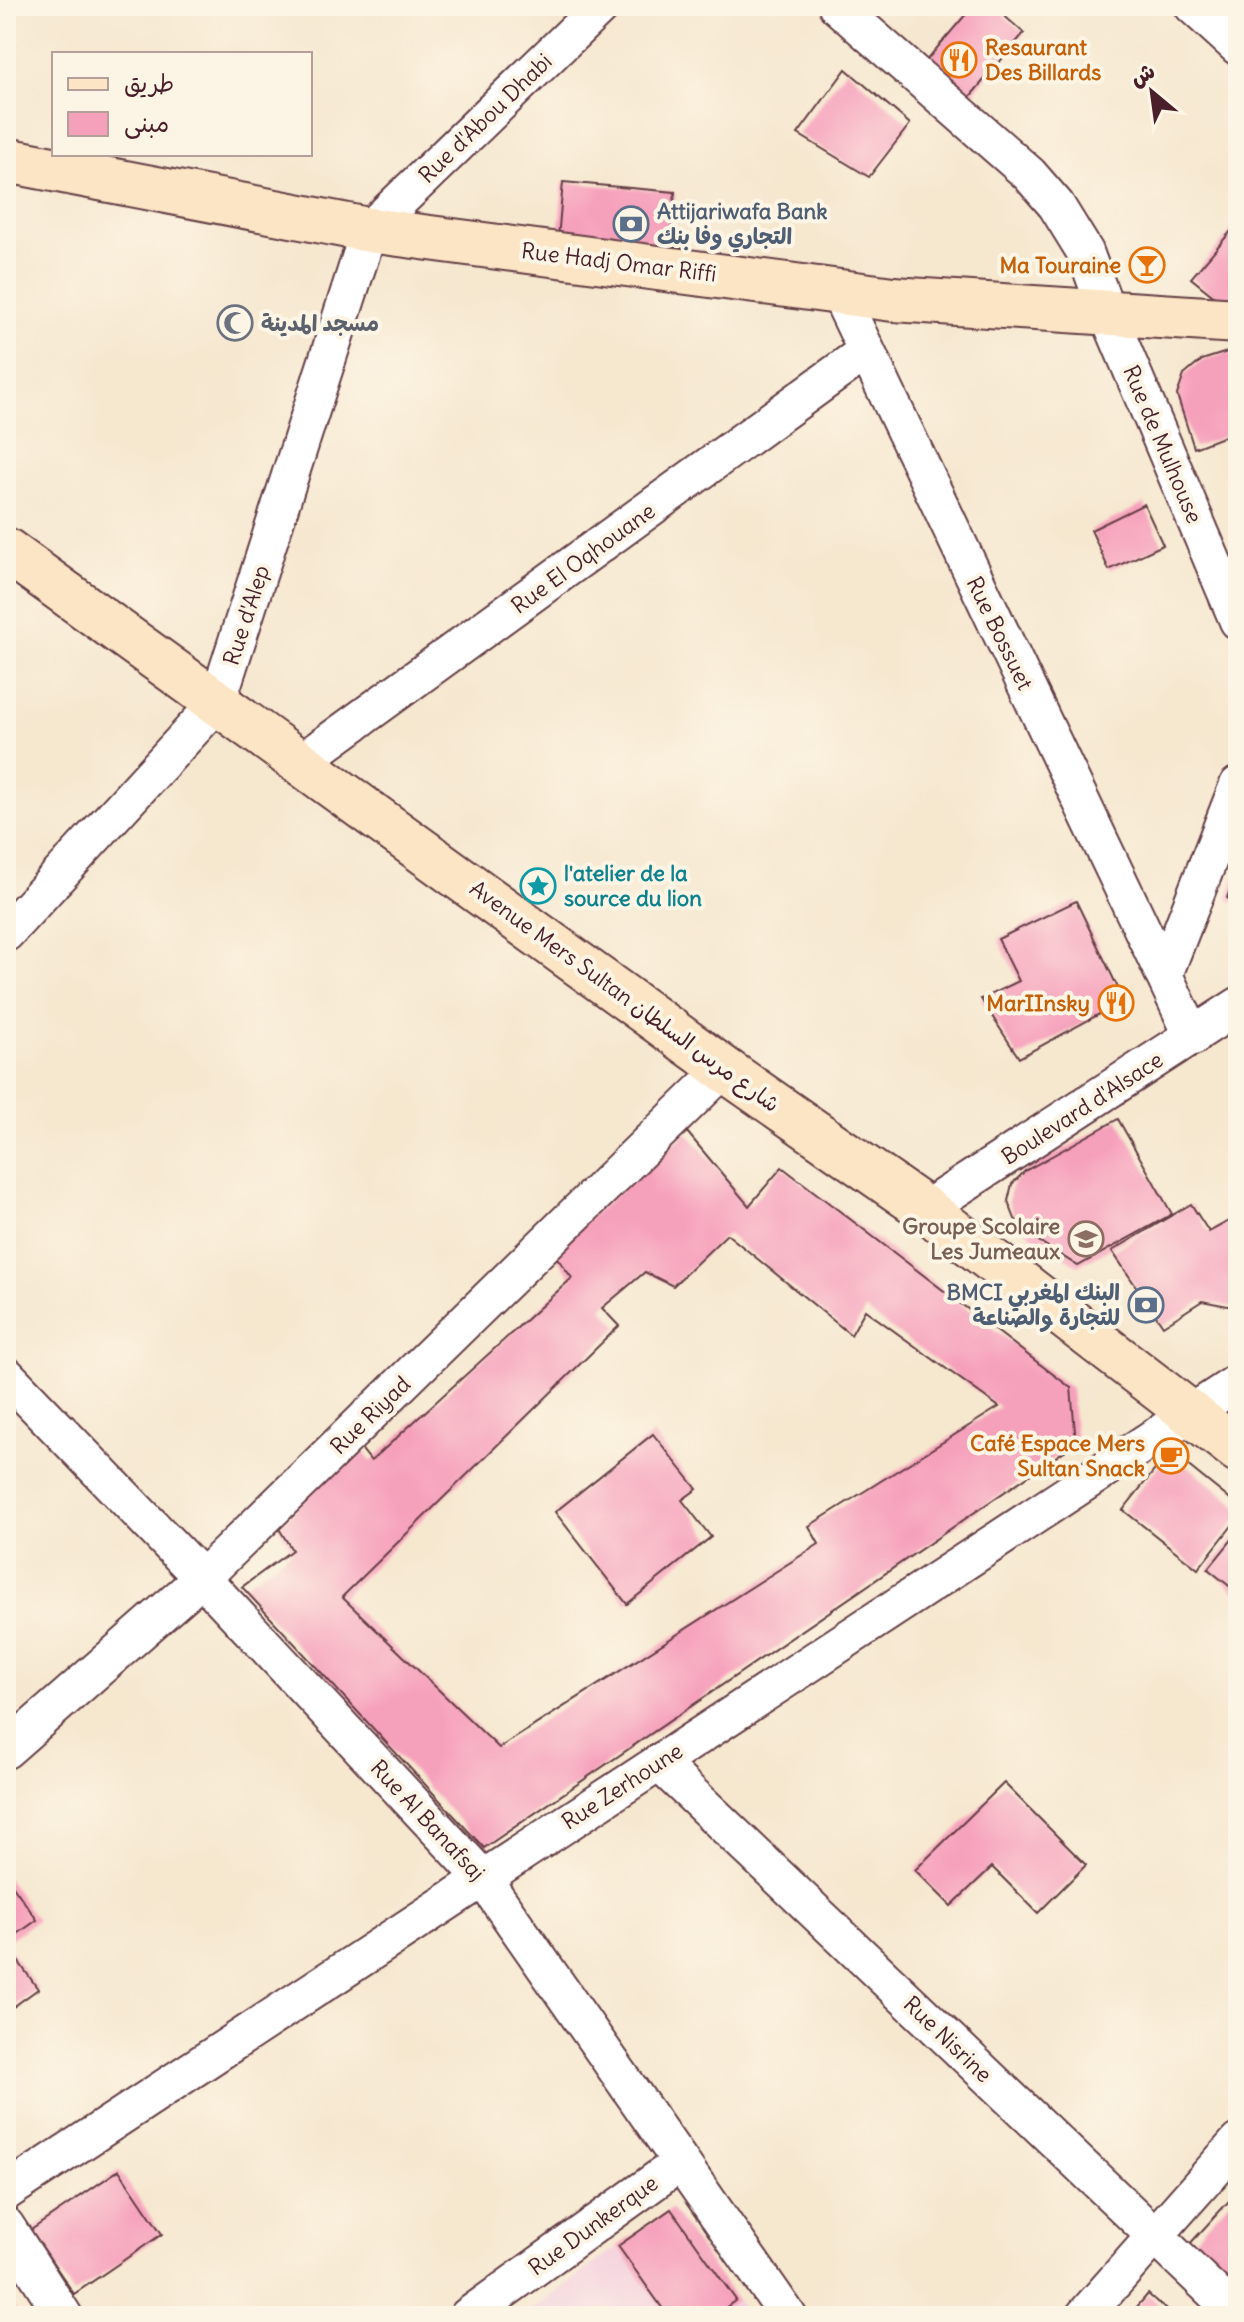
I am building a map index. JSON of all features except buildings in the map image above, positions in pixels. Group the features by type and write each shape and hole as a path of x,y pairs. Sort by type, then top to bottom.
{"street":[{"name":"Rue d'Abou Dhabi","path":"369,230 601,6"},
{"name":"Rue de Mulhouse","path":"837,6 1029,174 1056,205 1085,252 1107,312 1238,621"},
{"path":"1193,6 1238,47"},
{"name":"Rue Hadj Omar Riffi","path":"6,160 369,230 893,299 1238,321"},
{"name":"Rue d'Alep","path":"6,933 217,703 369,230"},
{"name":"Rue Bossuet","path":"838,291 1193,1037"},
{"name":"Rue El Oqhouane","path":"301,762 865,352"},
{"name":"Avenue Mers Sultan شارع مرس السلطان","path":"6,550 724,1069 925,1209 1238,1450"},
{"path":"1164,975 1238,785"},
{"name":"Boulevard d'Alsace","path":"925,1209 1238,1006"},
{"name":"Rue Riyad","path":"6,1750 202,1578 724,1069"},
{"name":"Rue Al Banafsaj","path":"6,1375 202,1578 482,1877 788,2316"},
{"name":"Rue Zerhoune","path":"6,2192 1238,1382"},
{"name":"Rue Nisrine","path":"659,1763 1238,2315"},
{"path":"1084,2316 1238,2142"},
{"name":"Rue Dunkerque","path":"468,2316 680,2163"},
{"path":"6,2226 64,2316"}],"shaded area":[{"path":"671,2209 748,2316 524,2316 618,2246"}],"place":[{"name":"Resaurant Des Billards","path":"959,60"},
{"name":"Attijariwafa Bank التجاري وفا بنك","path":"631,224"},
{"name":"Ma Touraine","path":"1147,265"},
{"name":"مسجد المدينة","path":"235,323"},
{"name":"l'atelier de la source du lion","path":"538,886"},
{"name":"MarIInsky","path":"1116,1003"},
{"name":"Groupe Scolaire Les Jumeaux","path":"1086,1239"},
{"name":"BMCI البنك المغربي للتجارة والصناعة","path":"1146,1305"},
{"name":"Café Espace Mers Sultan Snack","path":"1171,1456"}]}
